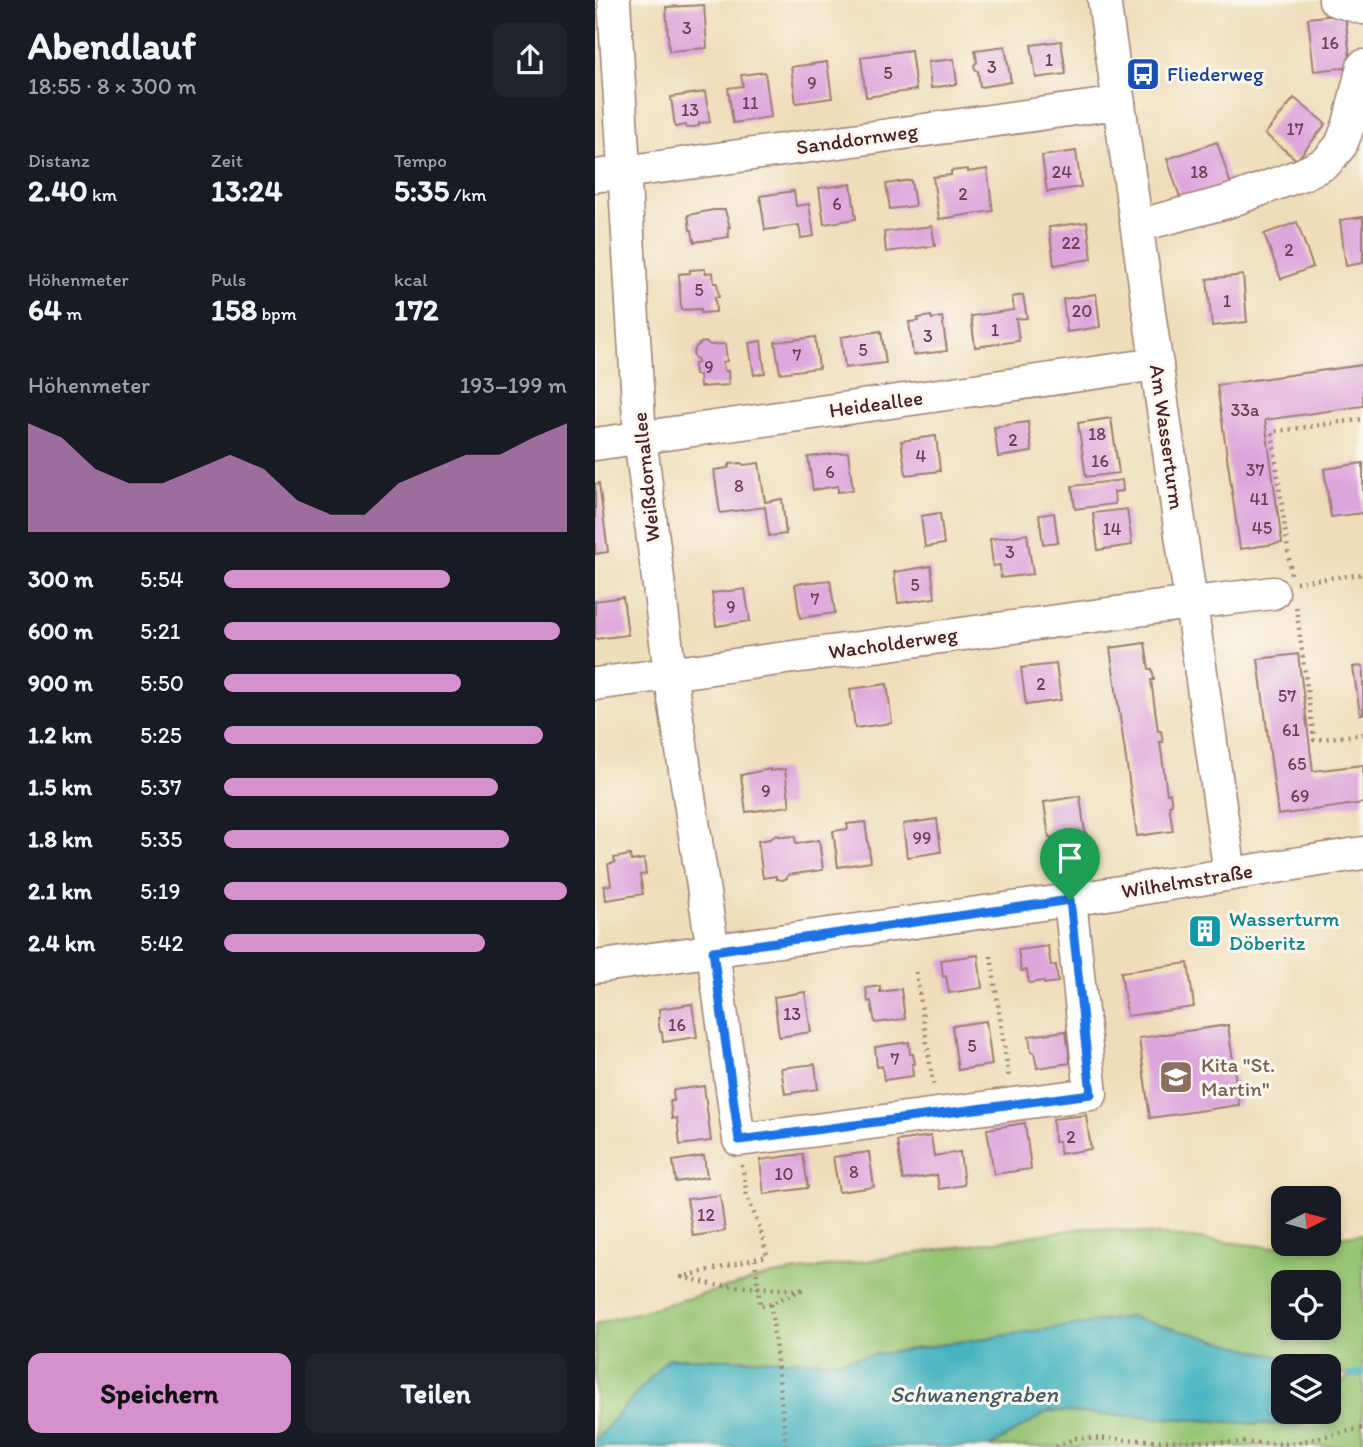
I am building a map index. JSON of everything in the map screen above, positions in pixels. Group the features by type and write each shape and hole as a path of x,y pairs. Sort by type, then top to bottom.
{"street":[{"name":"Weißdornallee","path":"614,0 610,173 670,673 739,1140"},
{"name":"Am Wasserturm","path":"1104,0 1230,874"},
{"path":"1335,0 1363,8"},
{"path":"1137,226 1227,202 1326,163 1341,145 1363,66"},
{"name":"Sanddornweg","path":"610,173 1119,103"},
{"name":"Heideallee","path":"595,444 1157,364"},
{"name":"Wacholderweg","path":"595,684 1192,603 1283,594"},
{"name":"Wilhelmstraße","path":"595,967 1070,900 1363,853"},
{"path":"739,1140 1091,1094 1070,900"}],"path":[{"path":"1363,419 1272,432 1292,582 1363,574"},
{"path":"1283,594 1314,740 1360,734 1363,741"},
{"path":"991,956 1013,1104"},
{"path":"916,972 937,1114"},
{"path":"739,1140 747,1196 760,1228 767,1256 682,1277 716,1285 758,1288 801,1290 772,1304 760,1306 758,1288 754,1260"},
{"path":"772,1304 786,1447"},
{"path":"1056,1447 1075,1438 1291,1444 1363,1428"}],"green space":[{"path":"1090,1227 1271,1247 1271,1256 1341,1256 1341,1237 1363,1234 1363,1446 990,1447 1049,1411 1296,1426 1341,1424 1341,1384 1350,1376 1341,1373 1341,1354 1271,1355 1129,1317 832,1361 668,1358 595,1441 595,1324 773,1275"}],"water":[{"name":"Schwanengraben","path":"1129,1317 1271,1355 1271,1424 1298,1424 1296,1426 1049,1411 990,1447 595,1447 595,1441 668,1358 832,1361"}],"building":[{"path":"704,5 707,48 669,51 666,7"},
{"path":"1345,14 1351,67 1314,71 1308,18"},
{"path":"1061,41 1066,74 1036,78 1031,45"},
{"path":"1005,46 1011,82 980,87 978,71 974,65 977,62 975,50"},
{"path":"911,50 916,90 866,97 861,57"},
{"path":"954,59 957,84 931,88 928,62"},
{"path":"827,62 832,98 796,103 791,67"},
{"path":"765,72 771,117 733,123 728,88 743,86 741,75"},
{"path":"705,92 710,122 686,128 686,125 675,127 671,97"},
{"path":"1294,98 1326,124 1297,160 1265,134"},
{"path":"1217,142 1231,185 1182,203 1167,159"},
{"path":"1076,151 1081,187 1047,192 1042,156"},
{"path":"968,169 968,172 987,169 993,211 939,219 933,177"},
{"path":"911,180 915,206 890,209 886,184"},
{"path":"851,184 856,219 824,224 819,188"},
{"path":"794,191 796,206 809,204 814,236 801,238 799,225 765,230 760,196"},
{"path":"725,210 730,227 729,237 694,242 688,215"},
{"path":"1363,217 1363,263 1346,266 1340,220"},
{"path":"1087,222 1092,259 1054,265 1049,227"},
{"path":"1297,222 1313,267 1281,279 1264,234"},
{"path":"932,226 935,246 886,252 884,232"},
{"path":"705,269 705,273 713,272 714,283 717,283 719,297 715,297 716,312 701,313 701,309 681,310 679,274"},
{"path":"1243,275 1247,322 1212,326 1207,279"},
{"path":"1096,294 1100,327 1067,332 1063,299"},
{"path":"1023,295 1027,318 1016,319 1019,341 975,347 971,316 1014,310 1012,297"},
{"path":"931,316 932,319 942,317 947,351 913,355 909,322"},
{"path":"881,331 886,363 845,368 841,337"},
{"path":"815,337 819,368 780,373 775,342"},
{"path":"761,341 765,373 754,375 749,343"},
{"path":"706,342 710,345 725,344 727,361 723,362 724,371 728,371 729,385 700,387 694,364 698,363 698,360 693,353 696,347"},
{"path":"1363,365 1363,406 1265,420 1282,543 1240,549 1217,385"},
{"path":"1111,418 1119,473 1086,477 1078,423"},
{"path":"1028,422 1032,452 998,457 994,427"},
{"path":"936,436 940,471 906,475 901,441"},
{"path":"848,452 853,490 838,492 838,486 813,490 808,457"},
{"path":"741,463 759,463 765,502 782,499 786,534 769,536 765,507 720,513 714,470"},
{"path":"1363,463 1363,513 1331,517 1324,469"},
{"path":"1122,480 1123,491 1114,492 1115,504 1075,509 1072,486"},
{"path":"599,483 608,552 595,554 595,484"},
{"path":"1127,509 1132,545 1098,550 1093,513"},
{"path":"940,513 944,544 925,547 921,516"},
{"path":"1054,513 1058,542 1043,544 1039,515"},
{"path":"1027,534 1033,574 1001,578 1000,565 993,566 990,539"},
{"path":"931,566 935,598 898,603 894,572"},
{"path":"830,580 835,613 800,618 795,584"},
{"path":"745,589 750,621 716,626 712,593"},
{"path":"623,597 628,635 595,639 595,601"},
{"path":"1145,643 1149,669 1152,669 1154,680 1151,680 1158,731 1161,731 1163,742 1160,742 1167,794 1170,793 1172,804 1169,805 1173,831 1137,836 1110,648"},
{"path":"1298,654 1313,771 1363,765 1363,803 1278,815 1258,659"},
{"path":"1056,664 1061,700 1026,705 1021,668"},
{"path":"1363,666 1363,714 1360,714 1353,667"},
{"path":"887,684 892,723 855,728 850,689"},
{"path":"785,769 790,806 746,812 741,775"},
{"path":"1080,796 1085,833 1049,838 1044,802"},
{"path":"937,819 941,852 907,857 903,824"},
{"path":"865,822 871,862 838,867 833,831 848,829 847,824"},
{"path":"776,835 795,836 796,844 819,840 823,870 788,875 783,880 776,879 776,876 763,878 758,841"},
{"path":"630,855 631,861 644,859 646,874 640,875 643,894 606,900 604,886 611,885 608,864 615,863 614,858"},
{"name":"Wasserturm Döberitz","path":"1205,919 1213,922 1216,930 1213,938 1205,941 1197,938 1194,930 1197,922"},
{"path":"1048,946 1051,966 1056,965 1058,982 1029,983 1027,970 1021,971 1018,950"},
{"path":"978,955 982,988 949,993 941,960"},
{"path":"1188,963 1194,1007 1127,1016 1121,972"},
{"path":"880,986 880,992 901,989 905,1019 875,1023 866,988"},
{"path":"805,992 811,1032 779,1037 774,997"},
{"path":"692,1004 697,1037 663,1042 659,1009"},
{"path":"986,1021 992,1065 958,1070 952,1026"},
{"path":"1228,1025 1239,1105 1150,1118 1139,1038"},
{"path":"1066,1031 1070,1063 1037,1068 1029,1036"},
{"path":"909,1042 910,1054 913,1054 915,1064 912,1064 913,1076 884,1080 882,1066 877,1067 875,1047"},
{"path":"815,1064 818,1089 785,1094 781,1068"},
{"path":"704,1086 711,1141 680,1145 677,1118 672,1119 670,1101 674,1101 673,1090"},
{"path":"1086,1115 1091,1149 1060,1154 1059,1142 1054,1142 1053,1119"},
{"path":"1025,1123 1031,1169 994,1174 987,1129"},
{"path":"931,1136 934,1156 960,1152 964,1185 939,1189 937,1175 903,1180 897,1141"},
{"path":"869,1152 874,1187 839,1192 833,1157"},
{"path":"803,1154 808,1188 764,1194 760,1160"},
{"path":"704,1156 707,1177 676,1182 673,1161"},
{"path":"720,1195 725,1231 693,1236 687,1199"}],"waterway":[{"name":"Schwanengraben","path":"1351,1375 1363,1373"}],"place":[{"name":"Fliederweg","path":"1143,74"},
{"name":"Wasserturm Döberitz","path":"1205,931"},
{"name":"Kita \"St. Martin\"","path":"1176,1077"}],"route":[{"path":"1070,900 1091,1094 739,1140 713,951 1070,900"}]}
